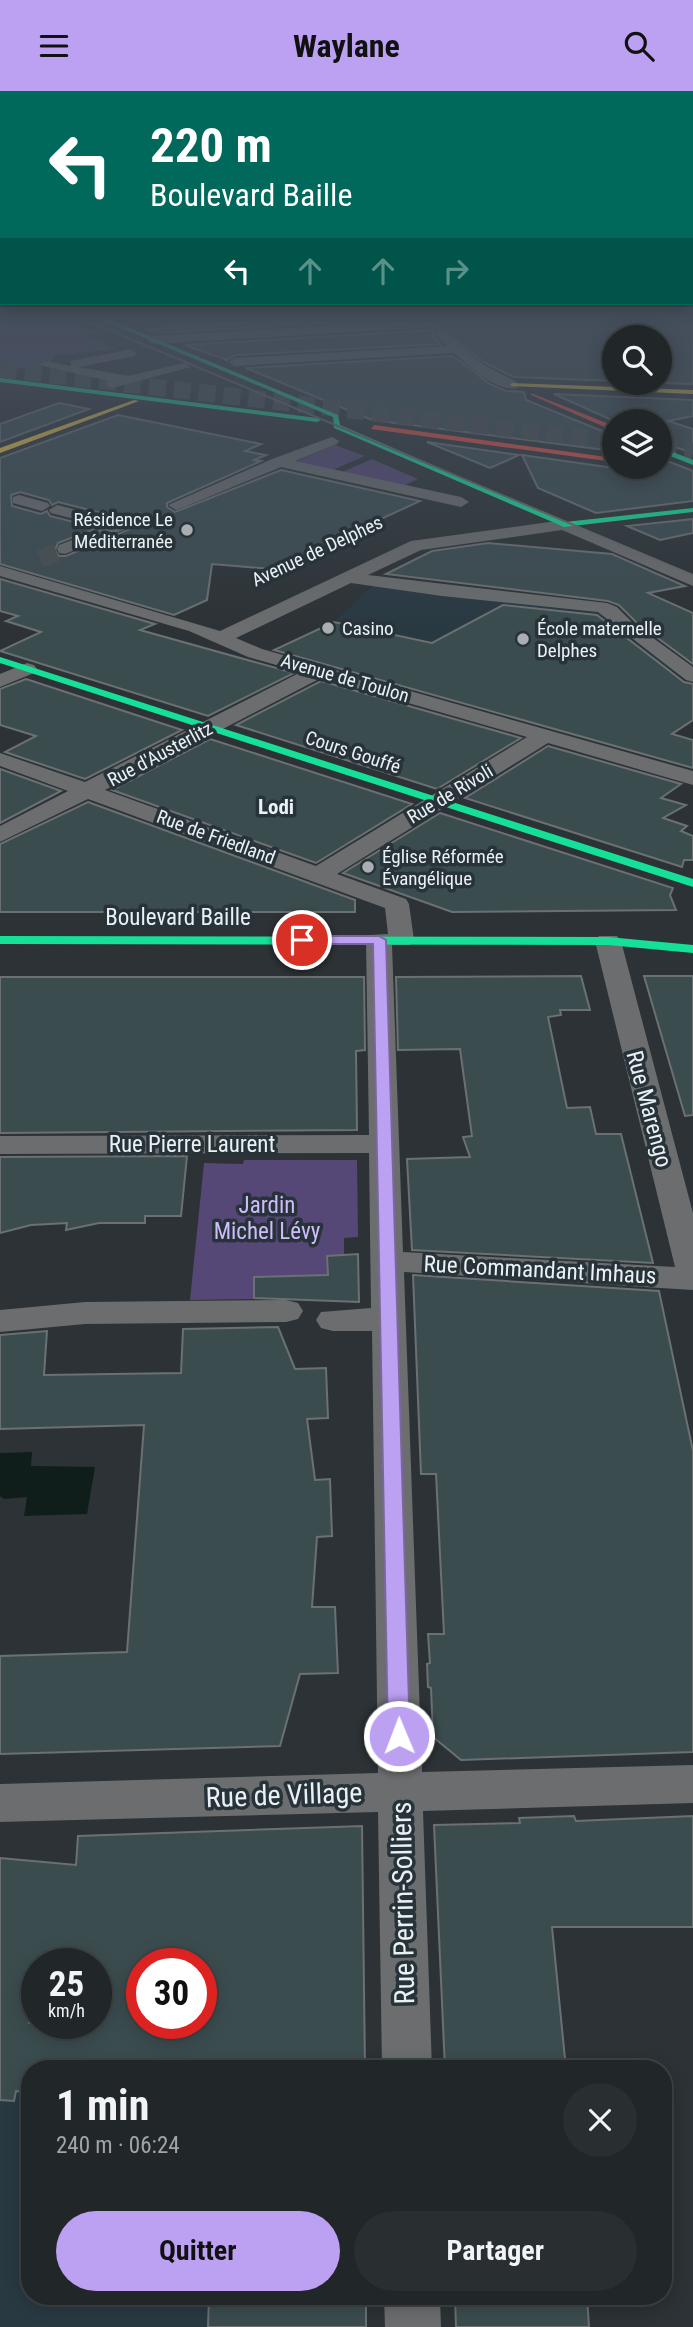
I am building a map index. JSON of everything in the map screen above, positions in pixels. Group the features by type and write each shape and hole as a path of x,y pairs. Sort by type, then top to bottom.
{"main road":[{"path":"0,440 43,421"},
{"path":"0,451 77,421"},
{"path":"330,421 602,458"},
{"path":"335,422 337,426 564,525 693,510"},
{"path":"672,454 693,463"},
{"path":"672,468 693,471"},
{"path":"544,516 578,509 693,495"},
{"name":"Cours Gouffé","path":"0,660 693,883"},
{"name":"Boulevard Baille","path":"608,941 693,933"},
{"name":"Boulevard Baille","path":"0,940 608,941 693,949"}],"street":[{"path":"176,505 332,441"},
{"path":"277,462 461,502"},
{"path":"19,500 121,526"},
{"name":"Avenue de Delphes","path":"196,627 403,534 544,516"},
{"path":"65,549 139,520"},
{"path":"604,520 633,532"},
{"name":"Avenue de Delphes","path":"218,639 417,545 564,525"},
{"path":"564,525 693,581"},
{"path":"2,572 28,564"},
{"name":"Avenue de Toulon","path":"2,572 196,627 218,639 319,671 693,778"},
{"path":"352,577 442,591 601,607 611,611 627,628 693,677"},
{"path":"0,681 27,669"},
{"name":"Rue d'Austerlitz","path":"0,835 319,671"},
{"name":"Rue de Rivoli","path":"318,874 546,735"},
{"name":"Rue de Friedland","path":"0,759 397,904 390,940"},
{"path":"667,874 693,871"},
{"name":"Rue Perrin-Solliers","path":"390,940 383,1143 407,2060"},
{"name":"Rue Marengo","path":"608,941 693,1277"},
{"name":"Rue Pierre Laurent","path":"0,1145 383,1143"},
{"name":"Rue Commandant Imhaus","path":"386,1261 693,1277"},
{"path":"0,1321 85,1313 285,1311"},
{"path":"334,1320 388,1319"},
{"name":"Rue de Village","path":"0,1803 693,1784"},
{"path":"412,2305 413,2327"}],"shaded area":[{"name":"École maternelle Delphes","path":"374,585 595,611 609,618 619,631 675,670 651,685 334,622"},
{"path":"32,1452 31,1466 95,1467 87,1514 24,1516 27,1497 4,1499 0,1496 0,1453"},
{"path":"261,2017 217,2027 217,2021"},
{"path":"112,2025 126,2025 126,2039 163,2039 70,2060 21,2060 21,2305 366,2305 366,2327 0,2327 0,2028 21,2027 21,2039 112,2039"}],"green space":[{"path":"335,445 365,456 330,471 292,463"},
{"path":"372,459 418,479 403,486 340,473"},
{"name":"Jardin Michel Lévy","path":"244,1160 357,1160 358,1237 344,1238 344,1255 328,1256 328,1275 266,1277 265,1299 190,1300 204,1163 243,1164"}],"building":[{"path":"7,421 56,421 0,442 0,424"},
{"name":"Résidence Le Méditerranée","path":"101,421 149,421 261,444 245,451 266,455 254,460 261,461 167,503 167,507 175,512 281,470 420,501 272,569 212,564 207,600 174,615 0,564 0,458","holes":["20,492 49,500 52,505 58,502 122,518 140,513 149,521 66,556 59,556 55,550 58,543 97,528 50,516 47,511 41,514 12,506 11,495"]},
{"path":"383,421 578,421 602,431 602,449"},
{"path":"672,422 693,429 693,453 672,446"},
{"path":"427,442 519,455 490,468"},
{"path":"522,455 602,466 602,479 672,479 672,463 693,471 693,501 596,513 538,488"},
{"path":"693,519 693,533 660,540 627,526"},
{"path":"488,543 612,554 685,586 648,593 693,613 693,664 636,622 619,605 608,601 386,574 432,551"},
{"path":"0,579 155,624 140,630 294,673 208,716 0,651 41,632 6,621 18,616 0,611"},
{"path":"503,605 597,615 684,682 693,684 693,720 672,734 693,740 693,768 274,650 334,622 432,643"},
{"path":"26,679 182,730 85,779 5,752 36,736 0,725 0,689"},
{"path":"321,681 521,738 437,789 236,725"},
{"path":"210,739 412,804 316,863 112,790"},
{"path":"548,746 681,784 661,798 686,805 663,818 687,826 681,831 693,836 693,860 684,860 682,867 465,798"},
{"path":"0,769 61,791 0,823"},
{"path":"88,802 355,900 355,912 0,912 0,844"},
{"path":"440,813 673,888 670,895 676,910 452,912 343,873"},
{"path":"581,976 590,1010 560,1010 561,1015 548,1017 567,1108 590,1107 596,1134 621,1134 653,1263 412,1250 407,1159 470,1157 463,1137 472,1136 460,1049 398,1050 396,977"},
{"path":"644,976 693,976 693,1115 685,1116"},
{"path":"0,977 364,977 365,1050 356,1051 357,1130 0,1133"},
{"path":"187,1156 181,1216 145,1216 145,1223 99,1223 66,1230 67,1223 31,1225 0,1233 0,1157"},
{"path":"358,1254 359,1302 254,1298 254,1277 328,1275 327,1256"},
{"path":"413,1275 659,1291 693,1451 693,1752 461,1760 433,1737 431,1688 428,1687 428,1634 444,1634 436,1474 421,1474"},
{"path":"278,1327 295,1369 326,1368 328,1418 307,1419 315,1480 330,1479 332,1536 317,1537 312,1607 335,1607 338,1673 300,1674 280,1746 0,1754 0,1656 127,1652 144,1425 0,1429 0,1335 47,1331 44,1375 181,1373 183,1329"},
{"path":"574,1816 576,1821 693,1816 693,1927 552,1927 565,2060 445,2060 434,1825 520,1823 519,1818"},
{"path":"362,1826 365,2060 21,2060 21,2091 16,2091 14,2101 0,2100 0,1858 76,1865 78,1836"},
{"path":"209,2305 366,2305 366,2327 208,2327"},
{"path":"455,2305 588,2305 589,2327 456,2327"}],"tunnel":[{"path":"446,421 602,440"},
{"path":"672,448 693,451"},
{"path":"40,559 65,549"}],"tram line":[{"path":"327,421 693,575"}],"traffic: fast":[{"path":"337,421 337,426 564,525 693,510"},
{"path":"672,454 693,463"},
{"path":"0,660 693,883"},
{"path":"0,940 608,941 693,949"}],"traffic: slow":[{"path":"0,451 81,421"}],"traffic: jam":[{"path":"596,421 602,424"},
{"path":"374,427 602,458"}],"place":[{"name":"Résidence Le Méditerranée","path":"187,530"},
{"name":"Casino","path":"328,628"},
{"name":"École maternelle Delphes","path":"523,639"},
{"name":"Église Réformée Évangélique","path":"368,867"}],"district":[{"name":"Lodi","path":"276,807"}],"route":[{"path":"302,940 379,940 399,1736"}]}
